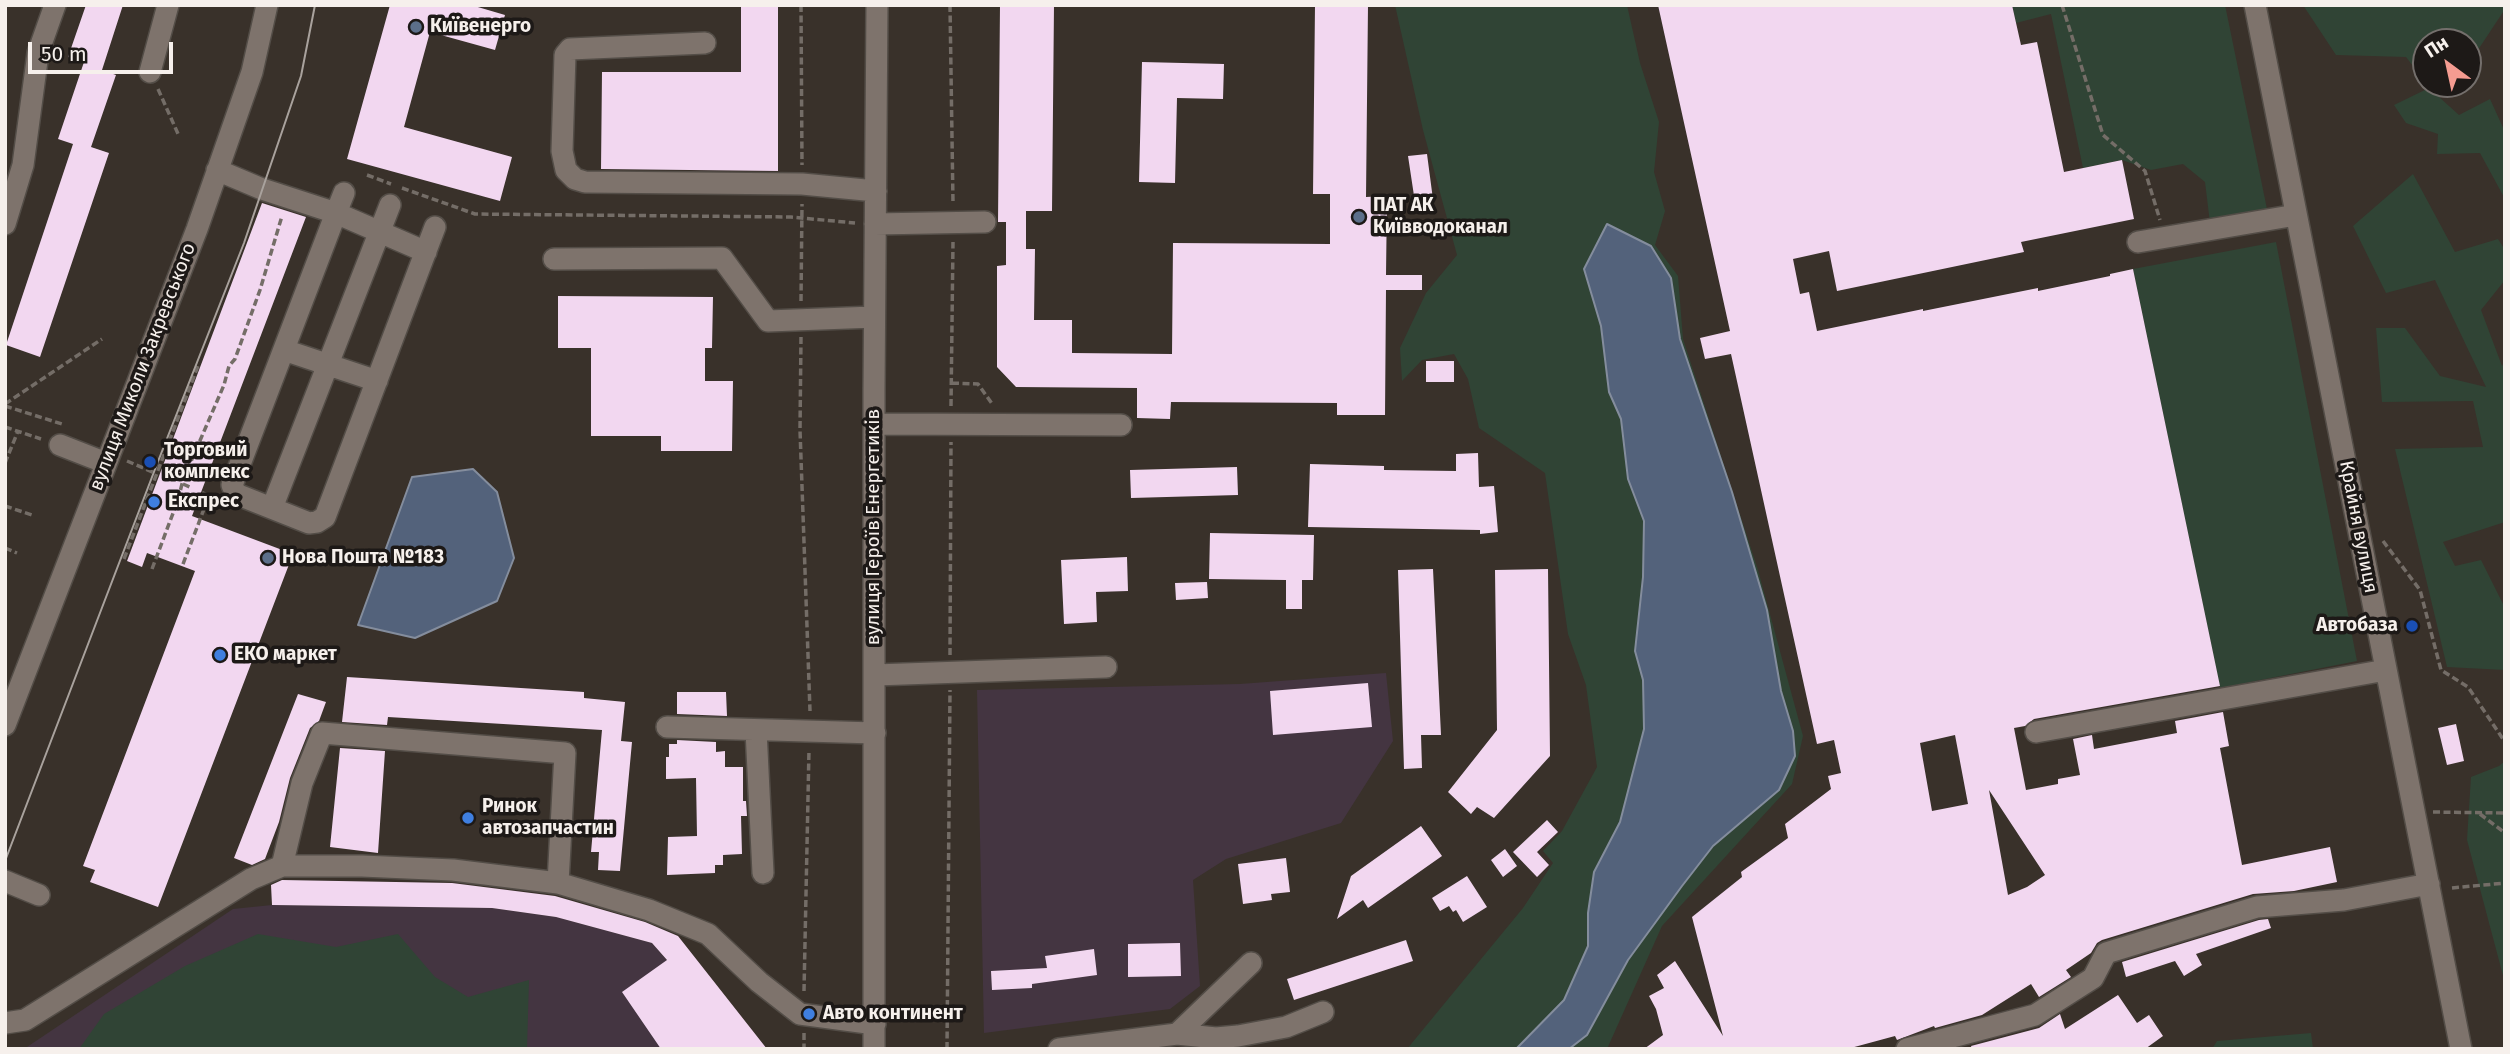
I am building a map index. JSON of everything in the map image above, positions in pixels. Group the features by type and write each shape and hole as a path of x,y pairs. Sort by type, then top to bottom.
{"street":[{"path":"5,224 23,165 38,53 55,5"},
{"path":"150,72 169,5"},
{"name":"вулиця Миколи Закревського","path":"7,712 106,463 217,170 252,72 267,5"},
{"name":"вулиця Героїв Енергетиків","path":"874,1049 874,317 877,5"},
{"name":"Крайня вулиця","path":"2255,5 2461,1049"},
{"path":"705,43 570,48 565,55 562,151 566,170 575,179 585,182 802,184 876,191"},
{"path":"217,170 288,197 340,203 380,231 426,252"},
{"path":"340,203 232,485 236,494 309,523 325,517 435,227"},
{"path":"272,508 390,205"},
{"path":"2138,242 2296,215"},
{"path":"876,224 985,222"},
{"path":"554,260 722,258 768,321 874,317"},
{"path":"284,350 377,381"},
{"path":"874,424 1121,425"},
{"path":"64,435 106,463"},
{"path":"875,675 1106,667"},
{"path":"2036,732 2386,670"},
{"path":"667,727 875,733"},
{"path":"756,730 763,873"},
{"path":"282,866 302,783 322,733 565,753 558,883"},
{"path":"5,1023 25,1020 251,879 282,866 362,866 453,870 558,883 649,910 708,934 759,982 804,1014 875,1024"},
{"path":"5,881 39,895"},
{"path":"1907,1049 2035,1015 2094,978 2106,953 2257,907 2344,900 2429,884"},
{"path":"1177,1034 1251,963"},
{"path":"1059,1049 1177,1034 1216,1038 1238,1036 1286,1027 1324,1012"}],"path":[{"path":"801,5 800,430 810,677 804,1049"},
{"path":"947,1049 953,222 950,5"},
{"path":"2062,5 2104,135 2145,171 2165,237"},
{"path":"150,72 179,136"},
{"path":"367,175 475,214 802,218 876,224"},
{"path":"152,569 183,484 224,386 229,366 235,359 288,197"},
{"path":"64,435 5,405 102,338"},
{"path":"124,559 198,366"},
{"path":"952,383 978,384 1006,424"},
{"path":"5,427 18,431 64,435"},
{"path":"5,463 18,431"},
{"path":"183,484 192,488"},
{"path":"183,564 209,496 201,492"},
{"path":"169,496 178,500"},
{"path":"5,506 32,515"},
{"path":"2383,541 2420,590 2441,670 2468,687 2505,742"},
{"path":"5,548 17,553"},
{"path":"2414,810 2505,813"},
{"path":"2478,813 2505,833"},
{"path":"2452,888 2505,883"}],"shaded area":[{"path":"1386,673 1393,741 1341,823 1226,859 1193,880 1200,986 1170,1009 984,1033 977,690 1240,684"},
{"path":"272,905 492,908 556,917 652,943 744,1049 24,1049 233,909"}],"green space":[{"path":"1395,5 1627,5 1640,63 1659,122 1654,172 1665,211 1655,245 1678,276 1683,339 1758,570 1803,736 1792,784 1662,926 1607,1049 1407,1049 1523,908 1553,863 1543,851 1562,831 1597,767 1586,685 1568,634 1545,473 1479,428 1468,379 1454,354 1422,360 1402,381 1400,348 1426,293 1457,255 1423,130"},
{"path":"2012,5 2225,5 2267,209 2210,223 2205,182 2183,164 2151,170 2122,160 2083,168 2051,14 2016,23"},
{"path":"2303,5 2505,5 2482,44 2482,28 2412,28 2412,65 2406,57 2336,55"},
{"path":"2412,96 2440,98 2459,115 2490,99 2505,132 2505,199 2480,153 2437,154 2438,134 2406,123 2394,105"},
{"path":"2413,174 2455,252 2498,239 2505,250 2505,280 2481,310 2502,366 2505,360 2505,522 2443,542 2455,566 2481,560 2505,608 2505,670 2447,667 2395,449 2483,447 2473,401 2382,402 2376,328 2405,328 2440,376 2486,387 2435,280 2386,293 2353,226"},
{"path":"2276,242 2357,661 2220,688 2133,269"},
{"path":"2505,761 2505,983 2467,840 2471,777"},
{"path":"258,934 336,947 398,934 435,977 468,997 529,980 527,1049 79,1049 104,1014 185,966"},
{"path":"2311,1033 2313,1049 2212,1049 2217,1041"}],"water":[{"path":"1607,224 1651,246 1671,278 1680,339 1732,492 1767,610 1781,691 1793,731 1795,756 1779,790 1713,846 1682,886 1628,960 1587,1035 1569,1049 1516,1049 1564,1000 1588,946 1588,913 1594,872 1620,822 1644,729 1643,680 1635,651 1643,577 1644,521 1628,479 1621,419 1609,392 1601,326 1584,269"},
{"path":"473,469 497,492 514,558 497,601 415,638 358,625 412,477"}],"building":[{"path":"86,5 123,5 102,70 116,75 91,147 109,153 40,357 6,345 73,144 58,139 84,62 68,57"},
{"path":"390,5 471,5 505,15 495,50 430,32 404,127 512,157 500,201 347,159"},
{"path":"741,5 778,5 778,171 601,169 602,72 741,72"},
{"name":"ПАТ АК Київводоканал","path":"1000,5 1054,5 1052,211 1026,211 1026,249 1035,249 1034,320 1072,320 1072,353 1172,354 1173,243 1330,244 1330,194 1313,194 1315,5 1368,5 1366,197 1387,196 1386,275 1422,275 1422,290 1386,290 1385,415 1337,415 1337,403 1171,402 1170,419 1137,418 1137,388 1016,387 997,367 997,266 1006,265 1006,222 998,222"},
{"path":"1658,5 2012,5 2021,45 2037,42 2064,172 2122,160 2134,219 2021,242 2024,252 1837,291 1829,251 1793,259 1800,294 1809,292 1817,331 2038,288 2038,291 2133,269 2220,686 2034,719 2025,726 2014,728 2026,790 2058,784 2058,779 2080,775 2073,739 2092,735 2094,749 2177,733 2175,721 2223,712 2229,746 2220,748 2242,865 2330,847 2337,882 2294,891 2253,894 2102,940 2091,953 2066,970 2071,977 2039,997 2031,984 1982,1015 1935,1028 1934,1026 1897,1040 1895,1036 1847,1049 1644,1049 1663,1035 1656,1009 1649,996 1664,988 1657,975 1675,961 1723,1036 1692,917 1742,877 1741,872 1788,838 1785,824 1831,789 1828,776 1841,773 1834,740 1817,744 1731,354 1705,359 1700,338 1730,331","holes":["1955,735 1968,804 1932,811 1920,743","1989,790 2045,875 2008,895"]},
{"path":"1142,62 1224,64 1223,99 1177,98 1175,183 1139,182"},
{"path":"1427,154 1434,207 1416,209 1408,156"},
{"path":"262,203 306,217 192,516 293,554 158,907 90,882 95,870 83,866 195,571 147,553 142,567 127,561"},
{"path":"558,296 713,297 712,348 705,348 705,381 733,381 732,451 661,451 661,436 591,436 591,348 558,348"},
{"path":"1426,361 1454,361 1454,382 1426,382"},
{"path":"1478,453 1479,487 1494,486 1498,532 1480,534 1480,530 1308,527 1310,464 1384,466 1384,470 1456,471 1456,454"},
{"path":"1237,467 1238,495 1131,498 1130,470"},
{"path":"1210,533 1314,535 1313,580 1302,580 1302,609 1286,609 1286,580 1209,579"},
{"path":"1127,557 1128,591 1096,592 1097,622 1064,624 1061,560"},
{"path":"1433,569 1441,735 1421,735 1422,768 1404,769 1398,570"},
{"path":"1548,569 1550,756 1494,818 1477,807 1471,814 1448,792 1497,730 1495,570"},
{"path":"1207,582 1208,598 1176,600 1175,583"},
{"path":"347,677 584,692 584,698 625,702 621,741 632,742 620,871 598,870 599,852 591,852 602,730 388,717 387,725 342,722"},
{"path":"1368,683 1372,727 1273,735 1270,691"},
{"path":"677,692 726,692 727,716 677,714"},
{"path":"298,694 326,702 319,721 310,728 290,778 279,822 265,859 252,865 234,858"},
{"path":"2456,724 2464,761 2447,765 2438,728"},
{"path":"677,740 716,742 716,752 725,751 725,767 743,767 743,801 746,801 747,816 741,816 742,854 723,855 723,865 715,865 715,873 667,875 668,837 697,836 696,778 666,779 669,744 677,744"},
{"path":"340,748 385,751 378,853 330,847"},
{"path":"1547,820 1558,832 1537,852 1549,865 1537,877 1513,852"},
{"path":"1421,826 1442,856 1368,908 1363,900 1337,919 1351,876"},
{"path":"1505,849 1517,866 1503,877 1491,860"},
{"path":"1286,858 1290,892 1271,894 1272,900 1243,904 1238,864"},
{"path":"1467,876 1487,907 1463,922 1456,910 1453,912 1449,906 1440,911 1432,898"},
{"path":"282,880 452,883 555,896 645,922 678,936 767,1049 661,1049 622,992 667,960 652,943 556,917 492,908 272,905 271,885"},
{"path":"2268,919 2271,928 2196,954 2202,965 2184,976 2175,961 2126,977 2122,962"},
{"path":"1406,940 1413,961 1294,1000 1287,979"},
{"path":"1180,943 1181,976 1128,977 1128,944"},
{"path":"1094,949 1097,975 1032,984 1032,988 992,990 991,971 1047,968 1045,956"},
{"path":"2118,995 2137,1023 2149,1015 2163,1036 2145,1049 1972,1049 1971,1046 2039,1028 2060,1014 2065,1029"}],"tram line":[{"path":"5,861 244,243 301,76 315,5"}],"place":[{"name":"Київенерго","path":"416,27"},
{"name":"ПАТ АК Київводоканал","path":"1359,217"},
{"name":"Торговий комплекс","path":"150,462"},
{"name":"Експрес","path":"154,502"},
{"name":"Нова Пошта №183","path":"268,558"},
{"name":"Автобаза","path":"2412,626"},
{"name":"ЕКО маркет","path":"220,655"},
{"name":"Ринок автозапчастин","path":"468,818"},
{"name":"Авто континент","path":"809,1014"}]}
